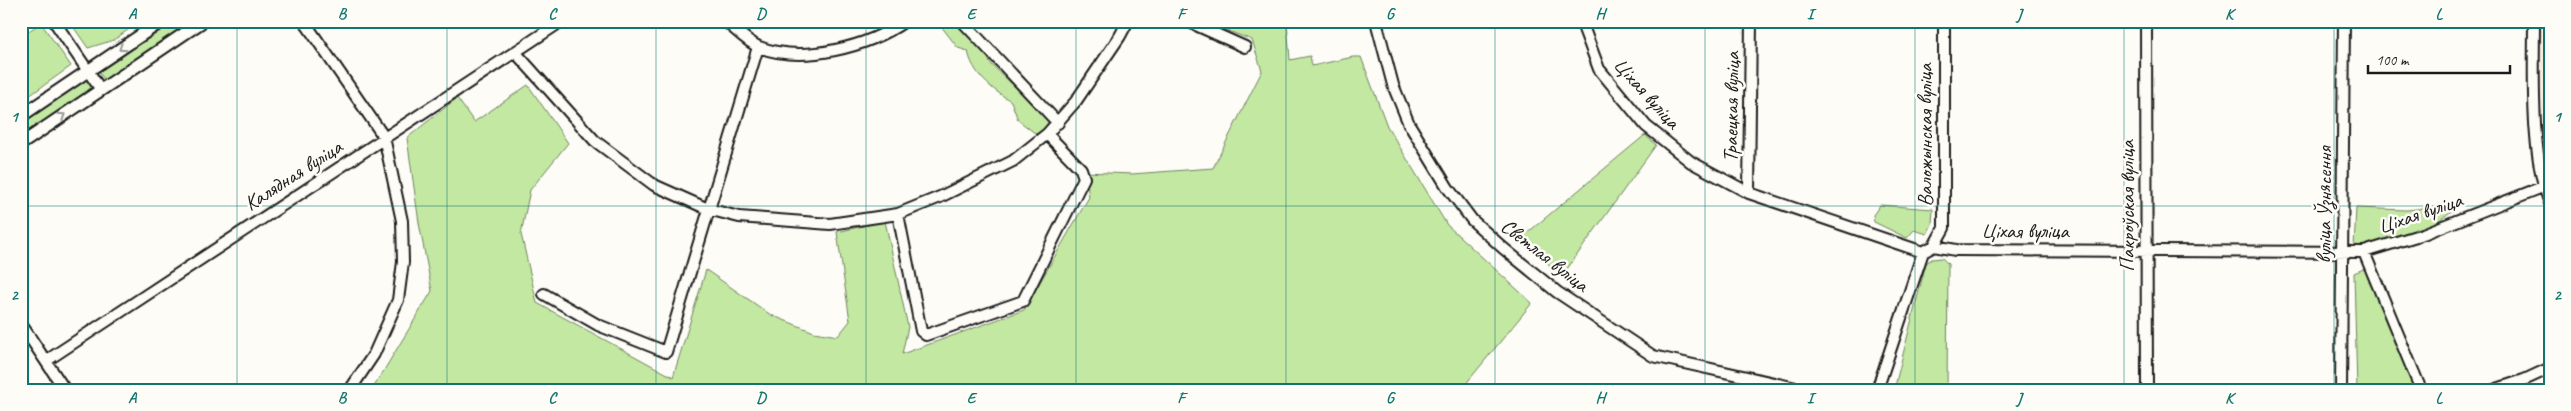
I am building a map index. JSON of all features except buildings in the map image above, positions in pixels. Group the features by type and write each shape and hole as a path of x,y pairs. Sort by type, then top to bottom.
{"street":[{"path":"54,21 101,90"},
{"path":"21,116 162,21"},
{"path":"21,144 203,21"},
{"path":"304,21 384,137 402,221 403,262 398,300 374,354 350,390"},
{"name":"Калядная вуліца","path":"46,360 562,21"},
{"path":"725,21 758,47 791,53 845,49 881,36 905,21"},
{"path":"962,21 1058,123"},
{"path":"516,53 595,141 654,185 708,209 756,219 830,224 898,214 940,197 1014,161 1058,123 1100,67 1128,21"},
{"path":"1186,21 1245,47"},
{"name":"Светлая вуліца","path":"1376,21 1393,85 1409,124 1448,188 1472,220 1558,292 1653,356 1748,379 1805,390"},
{"name":"Ціхая вуліца","path":"1581,21 1599,69 1646,126 1691,162 1749,193 1923,252"},
{"name":"Траецкая вуліца","path":"1749,193 1751,21"},
{"name":"Валожынская вуліца","path":"1934,246 1944,228 1944,21"},
{"name":"Пакроўская вуліца","path":"2146,21 2147,390"},
{"name":"вуліца Ўзнясення","path":"2341,390 2344,21"},
{"path":"2534,21 2534,89 2539,172 2546,185 2550,203"},
{"path":"544,294 598,325 666,352 758,47"},
{"path":"898,214 921,331 926,335 1023,301 1084,178 1081,169 1047,134"},
{"name":"Ціхая вуліца","path":"1934,246 1956,250 2364,252 2423,234 2546,185"},
{"path":"1877,390 1923,252 1934,246"},
{"name":"вуліца Ўзнясення","path":"2364,252 2422,390"},
{"path":"21,324 65,390"},
{"path":"2524,380 2550,368"},
{"path":"2494,390 2550,374"},
{"path":"1744,390 1748,379"}],"shaded area":[{"path":"2541,21 2550,21 2550,173 2543,176"}],"green space":[{"path":"140,21 114,40 88,48 70,22"},
{"path":"175,21 194,21 105,81 99,72"},
{"path":"937,21 957,21 987,54 990,63 1043,114 1048,122 1045,129 1036,134 1018,120 1011,101 997,92 978,74 968,51 958,48"},
{"path":"1202,21 1287,21 1290,60 1310,56 1312,66 1361,57 1387,126 1447,225 1532,303 1464,386 1464,390 372,390 432,291 419,223 407,138 457,98 474,122 528,85 568,143 530,190 521,234 537,303 673,377 706,270 771,315 814,332 838,336 850,321 837,232 885,221 908,327 902,354 1024,310 1089,197 1085,172 1132,174 1213,168 1262,71 1252,40"},
{"path":"41,23 71,66 29,96 21,85 21,79 29,74 25,66 21,66 21,36"},
{"path":"86,80 92,83 93,90 21,138 21,124"},
{"path":"1645,135 1656,145 1562,276 1520,239"},
{"path":"2544,137 2550,137 2550,171 2545,173"},
{"path":"1880,205 1933,209 1932,224 1927,234 1914,230 1907,238 1874,222 1873,215"},
{"path":"2457,205 2449,213 2424,228 2394,239 2354,247 2356,208 2406,210"},
{"path":"1942,258 1948,264 1947,390 1894,390 1926,263 1932,259"},
{"path":"2366,268 2415,390 2357,390 2354,273"}]}
